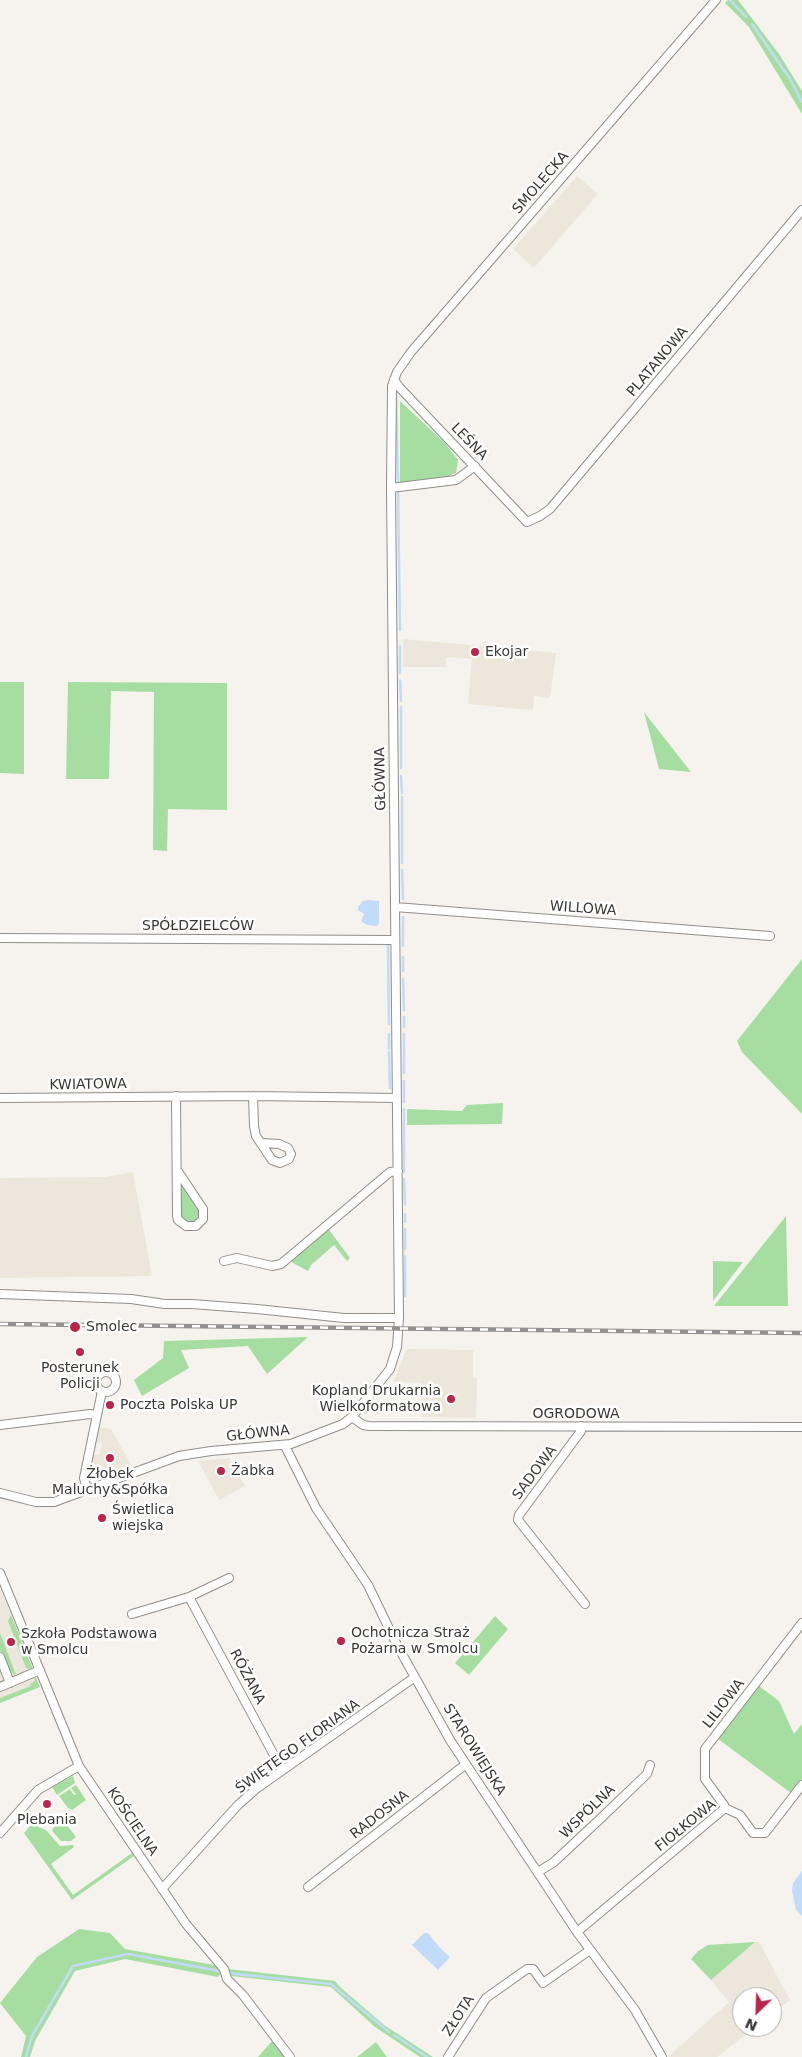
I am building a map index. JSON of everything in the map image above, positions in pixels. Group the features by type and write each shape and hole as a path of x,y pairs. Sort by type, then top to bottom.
{"street":[{"name":"SMOLECKA","path":"393,383 410,352 716,0"},
{"name":"PLATANOWA","path":"527,522 540,516 550,508 802,210"},
{"name":"LEŚNA","path":"393,383 400,388 527,522"},
{"name":"GŁÓWNA","path":"0,1492 28,1500 49,1502 69,1498 147,1466 188,1454 285,1446 339,1427 352,1417 390,1369 397,1347 399,1318 391,488 393,383"},
{"path":"391,488 456,480 475,466"},
{"name":"WILLOWA","path":"395,907 770,936"},
{"name":"SPÓŁDZIELCÓW","path":"0,938 396,940"},
{"path":"176,1096 177,1170 178,1220 186,1226 196,1226 203,1219 203,1210 177,1170"},
{"path":"253,1096 254,1126 256,1136 262,1143"},
{"name":"KWIATOWA","path":"0,1098 253,1096 397,1098"},
{"path":"224,1261 237,1258 272,1266 281,1264 390,1172 398,1171"},
{"path":"0,1294 131,1298 165,1304 238,1307 320,1316 399,1318"},
{"path":"88,1490 84,1478 102,1391"},
{"path":"0,1425 90,1414 96,1415"},
{"name":"OGRODOWA","path":"352,1417 363,1425 369,1426 802,1427"},
{"name":"SADOWA","path":"581,1426 581,1431 519,1514 518,1520 585,1604"},
{"name":"STAROWIEJSKA","path":"285,1446 316,1508 364,1577 397,1645 466,1764 577,1932 635,2010 662,2057"},
{"name":"KOŚCIELNA","path":"0,1572 3,1590 40,1670 79,1766 186,1924 224,1971 227,1979 243,1995 290,2057"},
{"path":"132,1614 189,1597 229,1578"},
{"name":"RÓŻANA","path":"189,1597 282,1770"},
{"name":"LILIOWA","path":"725,1808 705,1779 706,1749 802,1623"},
{"path":"0,1657 10,1683"},
{"path":"0,1687 40,1670"},
{"name":"ŚWIĘTEGO FLORIANA","path":"162,1889 238,1805 256,1789 415,1677"},
{"name":"RADOSNA","path":"308,1887 466,1764"},
{"name":"WSPÓLNA","path":"538,1872 554,1862 599,1820 646,1774 650,1765"},
{"path":"0,1833 38,1790 79,1766"},
{"name":"FIOŁKOWA","path":"577,1932 725,1808 740,1814 753,1832 765,1833 802,1786"},
{"name":"ZŁOTA","path":"448,2057 486,1998 527,1969 533,1969 543,1983 590,1950"}],"shaded area":[{"path":"577,176 598,194 534,268 513,249"},
{"path":"403,639 556,653 550,698 534,696 533,710 468,704 472,659 446,657 446,667 403,667"},
{"path":"133,1172 152,1276 0,1278 0,1178 105,1177"},
{"path":"407,1349 473,1350 473,1377 477,1378 476,1418 422,1417 422,1383 393,1382"},
{"name":"Żłobek Maluchy&Spółka","path":"99,1427 111,1429 132,1466 101,1477 92,1460 93,1455 99,1455 102,1443 96,1442"},
{"path":"229,1458 245,1486 219,1500 198,1461"},
{"name":"Szkoła Podstawowa w Smolcu","path":"0,1588 40,1687 0,1703"},
{"path":"755,1942 759,1942 790,2000 782,2006 782,1987 732,1987 732,2037 743,2037 717,2057 668,2057 729,2002 711,1980"}],"green space":[{"path":"728,0 738,0 779,54 802,91 802,114 749,27 725,3"},
{"path":"400,401 445,443 458,460 456,473 444,478 400,483"},
{"path":"0,682 24,682 24,774 0,773"},
{"path":"68,682 227,683 227,810 168,809 167,851 153,850 154,692 111,691 109,779 66,779"},
{"path":"644,712 691,772 659,769"},
{"path":"802,959 802,1114 742,1052 737,1041"},
{"path":"503,1103 502,1124 407,1125 407,1109 462,1111 467,1105"},
{"path":"183,1185 201,1213 198,1221 190,1224 183,1221 179,1214 179,1186"},
{"path":"786,1216 788,1306 714,1306"},
{"path":"327,1227 350,1258 347,1261 334,1245 311,1265 308,1271 291,1262"},
{"path":"713,1261 743,1262 713,1301"},
{"path":"308,1337 267,1374 248,1346 181,1350 189,1368 142,1396 134,1380 163,1358 164,1341"},
{"path":"11,1615 33,1669 26,1668 8,1621"},
{"path":"495,1616 508,1629 469,1675 455,1663"},
{"path":"0,1633 16,1675 7,1669 0,1650"},
{"path":"34,1678 36,1678 40,1687 0,1703 0,1698 31,1686 30,1684 35,1681"},
{"path":"759,1686 779,1701 794,1734 802,1724 802,1779 791,1793 718,1739"},
{"path":"73,1776 75,1783 57,1795 52,1787"},
{"path":"76,1785 86,1800 72,1810 68,1808 59,1796 70,1789 74,1795 76,1794 71,1788"},
{"path":"61,1822 66,1824 76,1837 71,1841 61,1841 52,1831"},
{"path":"34,1825 46,1830 60,1846 73,1845 74,1847 51,1864 73,1895 132,1853 134,1856 72,1900 24,1833 30,1826"},
{"path":"79,1929 110,1933 125,1949 220,1966 222,1972 218,1977 125,1959 75,1971 35,2041 30,2057 21,2057 26,2036 0,2003 37,1957"},
{"path":"755,1942 711,1980 691,1959 698,1951 708,1945"},
{"path":"228,1969 335,1981 384,2025 433,2057 420,2057 375,2027 331,1987 230,1976"},
{"path":"272,2041 284,2057 258,2057"},
{"path":"376,2042 387,2057 357,2057"}],"water":[{"path":"363,901 379,901 379,924 377,926 367,925 361,921 364,914 358,910 358,907"},
{"path":"802,1871 802,1916 796,1910 792,1891 793,1883"},
{"path":"424,1933 428,1933 450,1957 438,1970 412,1945"}],"waterway":[{"path":"730,0 746,17"},
{"path":"752,24 790,79 802,102"},
{"path":"396,395 398,481"},
{"path":"398,492 400,630"},
{"path":"400,646 400,673"},
{"path":"400,680 401,701"},
{"path":"401,707 401,768"},
{"path":"401,776 402,793"},
{"path":"402,797 402,863"},
{"path":"402,870 403,899"},
{"path":"403,917 403,946"},
{"path":"388,945 389,1024"},
{"path":"403,957 403,971"},
{"path":"403,979 404,1010"},
{"path":"404,1017 404,1027"},
{"path":"389,1034 389,1049"},
{"path":"404,1034 404,1073"},
{"path":"389,1052 390,1088"},
{"path":"404,1081 404,1102"},
{"path":"404,1109 404,1172"},
{"path":"404,1179 405,1204"},
{"path":"405,1214 405,1222"},
{"path":"405,1229 405,1249"},
{"path":"405,1256 405,1296"},
{"path":"26,2057 32,2036 73,1966 128,1954 236,1974 331,1984 389,2032"},
{"path":"394,2035 427,2057"}],"railway":[{"path":"0,1324 802,1333"}],"place":[{"name":"Ekojar","path":"475,652"},
{"name":"Smolec","path":"75,1327"},
{"name":"Posterunek Policji","path":"80,1352"},
{"name":"Kopland Drukarnia Wielkoformatowa","path":"451,1399"},
{"name":"Poczta Polska UP","path":"110,1405"},
{"name":"Żłobek Maluchy&Spółka","path":"110,1458"},
{"name":"Żabka","path":"221,1471"},
{"name":"Świetlica wiejska","path":"102,1518"},
{"name":"Ochotnicza Straż Pożarna w Smolcu","path":"341,1641"},
{"name":"Szkoła Podstawowa w Smolcu","path":"11,1642"},
{"name":"Plebania","path":"47,1804"}]}
